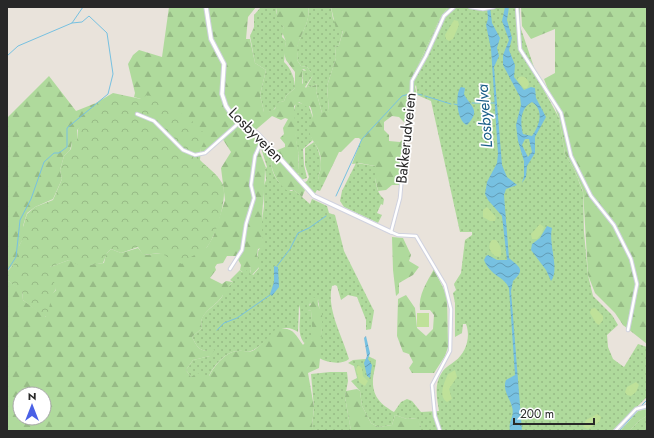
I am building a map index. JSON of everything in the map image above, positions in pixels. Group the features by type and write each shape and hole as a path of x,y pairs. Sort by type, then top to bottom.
{"main road":[{"name":"Losbyveien","path":"206,7 212,40 224,64 222,89 224,100 232,115 240,122 251,128 314,196 391,232"}],"street":[{"name":"Bakkerudveien","path":"391,232 400,198 405,141 411,108 412,81 426,56 444,16 454,7"},
{"path":"470,7 494,7"},
{"path":"517,7 520,49 561,113 571,156 591,196 614,225 631,259 637,284 628,330"},
{"path":"138,114 154,121 183,150 195,155 205,152 240,122"},
{"path":"230,269 242,250 246,224 254,198 251,185 255,156 259,147 265,142"},
{"path":"391,232 398,235 416,236 449,294 451,309 451,345 448,355 432,385 435,416 440,431"},
{"path":"615,431 636,409 647,406"}],"green space":[{"path":"169,7 256,7 248,17 246,39 250,39 255,63 266,70 260,95 264,112 268,112 275,109 277,103 284,101 286,96 295,88 295,72 286,60 284,53 286,42 282,32 284,27 277,20 277,8 308,7 309,12 307,23 298,43 297,60 301,66 307,67 311,72 308,73 304,69 302,70 302,83 306,88 307,86 311,87 317,84 316,91 322,113 329,111 327,86 336,58 335,47 339,45 343,31 336,29 331,7 448,7 440,18 413,76 418,80 415,87 417,95 412,110 410,110 407,122 404,122 399,117 392,116 384,122 384,130 389,135 389,141 400,142 403,139 404,143 399,185 392,185 386,190 378,191 375,178 375,166 359,163 352,164 361,140 359,138 355,138 341,152 339,152 325,181 319,181 318,176 321,167 321,159 310,134 310,127 313,119 312,112 310,106 307,107 299,102 294,106 298,167 300,172 296,175 275,151 285,147 285,144 280,138 284,134 283,128 288,119 285,118 281,120 272,116 253,132 262,142 258,147 266,168 262,217 264,247 258,249 257,255 261,265 252,275 250,274 250,267 244,273 240,270 241,265 236,256 227,256 223,263 217,264 215,267 216,270 210,278 222,284 226,281 233,282 229,286 229,296 223,295 208,310 202,318 202,328 192,337 198,347 202,350 208,351 211,348 215,350 210,356 193,360 186,370 191,377 197,373 209,376 214,367 225,356 234,352 249,352 256,349 275,330 289,330 295,334 303,345 306,341 313,340 311,311 306,309 311,304 306,301 310,296 318,299 318,305 322,314 319,368 308,373 314,407 312,426 314,431 7,431 7,280 22,290 23,300 46,317 51,295 56,290 50,273 50,267 69,260 87,265 104,263 106,254 111,249 121,253 138,248 144,255 161,253 185,259 207,247 213,237 225,200 221,168 231,152 222,138 201,154 201,148 141,99 134,97 135,93 128,64 133,55 139,50 162,57"},
{"path":"261,7 277,8 277,16 284,27 282,37 286,41 284,62 289,67 292,74 295,88 286,96 284,101 278,103 276,108 269,112 264,112 260,95 266,70 255,63 250,36 254,27 254,15"},
{"path":"308,7 331,7 333,19 343,30 339,45 335,47 336,58 327,86 329,111 327,113 322,113 316,91 317,84 311,87 307,86 313,75 305,87 303,86 302,70 311,72 307,67 301,66 297,60 298,42 307,23 309,12"},
{"path":"448,7 472,7 491,10 491,7 520,7 520,26 538,79 559,118 565,154 574,169 583,192 584,232 588,275 593,296 612,315 618,325 607,335 608,347 613,359 624,367 638,344 647,347 647,397 612,431 421,431 421,427 416,418 407,419 395,415 392,425 378,427 371,423 362,406 360,391 351,381 357,378 354,366 348,363 353,360 366,359 368,356 376,360 373,385 374,391 381,403 394,412 401,402 407,399 412,401 421,412 439,411 437,402 437,383 439,378 442,372 462,354 468,339 466,324 463,324 462,333 455,337 455,303 453,293 456,290 454,284 461,273 465,240 472,235 472,232 460,232 431,101 417,95 413,76 440,18"},
{"path":"521,7 647,7 647,344 623,325 615,313 595,293 588,275 583,191 574,169 565,154 559,118 544,79 555,73 555,29 531,39 522,26"},
{"path":"454,20 458,21 459,25 453,39 449,41 446,39 445,35"},
{"path":"49,76 76,111 96,103 84,123 77,130 77,140 72,142 70,150 64,156 60,170 62,179 53,199 35,207 27,213 23,226 24,237 19,246 19,259 7,271 7,118"},
{"path":"519,77 524,77 527,79 529,84 527,88 524,88 517,80"},
{"path":"113,93 141,99 147,95 154,97 190,119 207,136 201,148 200,160 212,171 222,183 224,188 223,205 218,225 211,242 207,247 182,264 160,253 143,255 138,247 121,253 111,249 107,253 103,263 81,265 73,263 69,260 50,267 56,289 52,295 47,317 43,316 23,300 22,291 7,280 7,272 19,258 19,246 23,238 23,227 27,214 35,207 53,200 62,179 60,170 64,156 71,149 72,141 77,140 78,129 96,103"},
{"path":"297,102 309,106 314,121 310,130 313,140 303,149 307,178 301,180 296,175 299,173 299,156 294,119 295,106"},
{"path":"314,142 318,150 321,164 318,176 319,180 325,181 320,191 317,190 314,195 303,183 307,181 309,177 305,165 305,148"},
{"path":"264,144 277,158 271,162 273,172 277,180 283,186 291,191 294,190 310,204 312,199 327,206 329,213 335,215 344,251 374,311 371,329 366,330 366,320 357,297 348,295 341,300 337,286 335,285 332,286 331,304 349,359 346,361 335,363 319,358 322,325 318,299 310,303 308,310 311,311 314,340 304,343 301,338 299,305 298,332 285,328 279,330 251,351 234,352 225,356 217,363 209,376 191,377 186,370 193,360 210,356 208,351 202,350 198,347 192,337 202,328 202,318 223,295 229,295 229,286 233,282 230,280 240,270 242,272 250,267 250,272 253,275 259,268 258,255 260,248 263,245 261,228 264,206 263,188 266,180 265,169 267,167 261,148"},
{"path":"277,158 305,190 302,197 294,190 286,190 278,181 274,174 271,162"},
{"path":"356,163 375,166 377,188 384,199 383,205 381,204 377,213 382,215 378,223 344,207 340,201 342,191"},
{"path":"487,207 496,217 495,221 490,221 483,217 483,210"},
{"path":"540,224 544,227 542,233 537,239 532,239 531,234"},
{"path":"392,237 403,238 411,255 409,261 419,267 413,275 399,283 399,293 396,296 393,270"},
{"path":"492,240 496,240 500,246 500,257 495,256 489,247"},
{"path":"434,269 447,296 448,347 445,356 434,373 412,373 409,368 413,362 409,354 403,352 397,336 398,299 406,295 415,308 417,328 426,336 433,329 434,315 430,310 420,310 420,299"},
{"path":"595,308 603,316 603,320 599,325 590,313 591,309"},
{"path":"417,313 429,313 429,327 417,327"},
{"path":"358,365 362,368 363,376 368,381 365,386 359,382 356,369"},
{"path":"455,370 457,377 449,389 452,399 447,402 442,393 444,385 448,374"},
{"path":"347,372 348,381 345,397 351,431 313,431 312,426 314,408 311,374"},
{"path":"636,382 639,385 636,392 631,396 627,395 625,392 627,387"},
{"path":"357,389 360,391 362,406 371,423 378,427 392,425 395,415 407,419 417,418 421,431 351,431 345,397 346,391"},
{"path":"647,409 647,416 640,420 629,431 620,431 638,411"},
{"path":"597,414 601,417 599,422 588,429 583,427 586,420"},
{"path":"647,416 647,431 629,431 640,420"}],"water":[{"path":"487,7 490,7 492,23 500,38 497,48 499,56 494,67 502,165 507,177 517,185 506,189 504,195 509,258 520,268 519,274 513,281 511,291 522,431 510,431 513,410 505,387 506,380 515,375 509,288 504,281 490,270 484,260 488,255 497,260 507,260 502,216 488,200 485,194 487,182 497,163 498,154 491,49 486,25 488,19"},
{"path":"505,7 509,7 507,20 512,38 509,50 515,65 514,77 524,90 531,87 535,88 536,98 546,117 535,137 535,153 527,166 526,177 522,183 524,176 524,161 518,141 516,125 521,105 520,97 503,65 503,55 509,40 502,21","holes":["532,102 540,114 539,123 532,136 523,134 521,125 523,112","525,139 529,139 532,152 528,157 522,145"]},
{"path":"461,87 465,88 464,94 472,105 474,112 474,116 467,125 463,122 459,113 457,100"},
{"path":"547,226 552,228 551,241 554,270 551,281 546,270 531,250 532,244 540,238"},
{"path":"274,266 278,267 279,287 272,296 270,294 274,282"},
{"path":"366,336 370,353 368,359 372,365 370,378 367,376 364,363 367,356 364,338"}],"waterway":[{"path":"7,56 18,46 72,23 83,7"},
{"path":"7,271 16,257 20,220 31,199 44,162 54,153 59,153 67,147 67,128 108,94 113,74 107,33 89,16 82,22 72,23"},
{"path":"336,196 362,139 402,96 413,93 422,95"},
{"path":"425,96 451,104"},
{"name":"Losbyelva","path":"472,103 496,103"},
{"path":"454,104 458,105"},
{"path":"277,266 290,249 298,233 309,228 326,216"},
{"path":"217,330 224,323 237,318 270,295"},
{"path":"641,406 647,400"},
{"path":"638,410 647,408"},
{"path":"619,431 638,410"}]}
